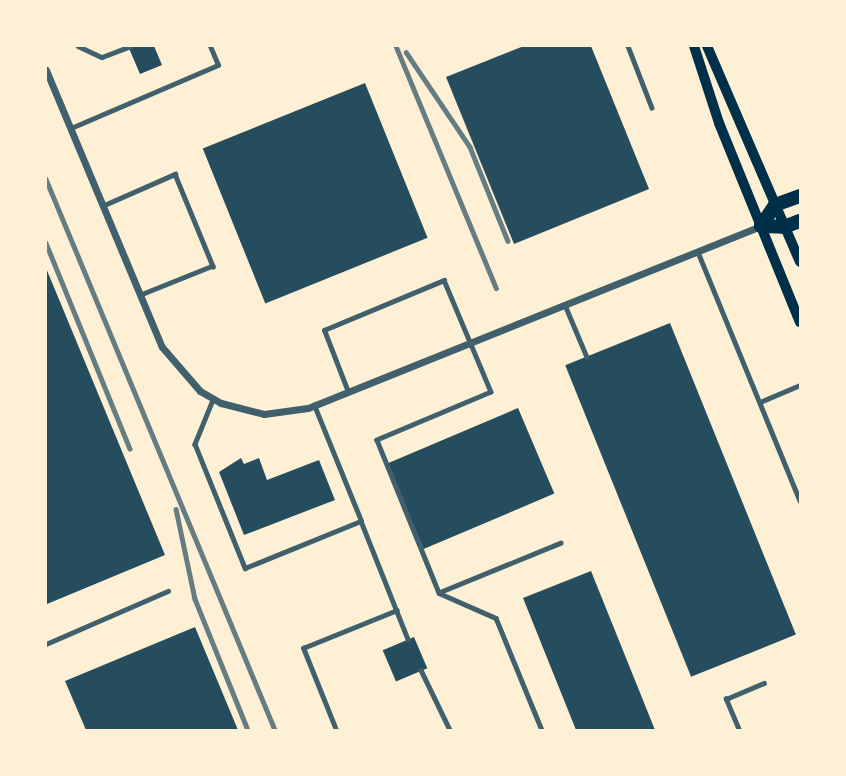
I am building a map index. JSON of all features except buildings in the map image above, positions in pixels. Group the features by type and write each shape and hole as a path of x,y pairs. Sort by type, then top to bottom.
{"highway":[{"path":"761,226 775,205 800,196"},
{"path":"761,226 784,227 800,220"}],"main road":[{"path":"694,46 800,322"},
{"path":"707,46 800,262"}],"street":[{"path":"46,70 162,347 179,372 217,401 264,414 314,405 761,226"}],"lane":[{"path":"78,46 102,57 130,46"},
{"path":"70,128 218,65 210,46"},
{"path":"628,46 652,108"},
{"path":"102,206 175,174 213,266 140,295"},
{"path":"697,251 800,502"},
{"path":"348,392 324,330 444,280 491,392 377,440 439,593 496,618 542,730"},
{"path":"565,304 587,357"},
{"path":"760,402 800,385"},
{"path":"217,401 195,444 245,568 361,521"},
{"path":"314,405 408,639"},
{"path":"439,593 561,543"},
{"path":"46,644 168,591"},
{"path":"336,730 303,648 397,610"},
{"path":"421,670 444,723 450,730"},
{"path":"739,730 726,699 764,683"}],"railway":[{"path":"396,46 496,288"},
{"path":"406,52 470,147 508,241"},
{"path":"46,179 275,730"},
{"path":"46,243 130,449"},
{"path":"176,509 195,599 248,730"}]}
